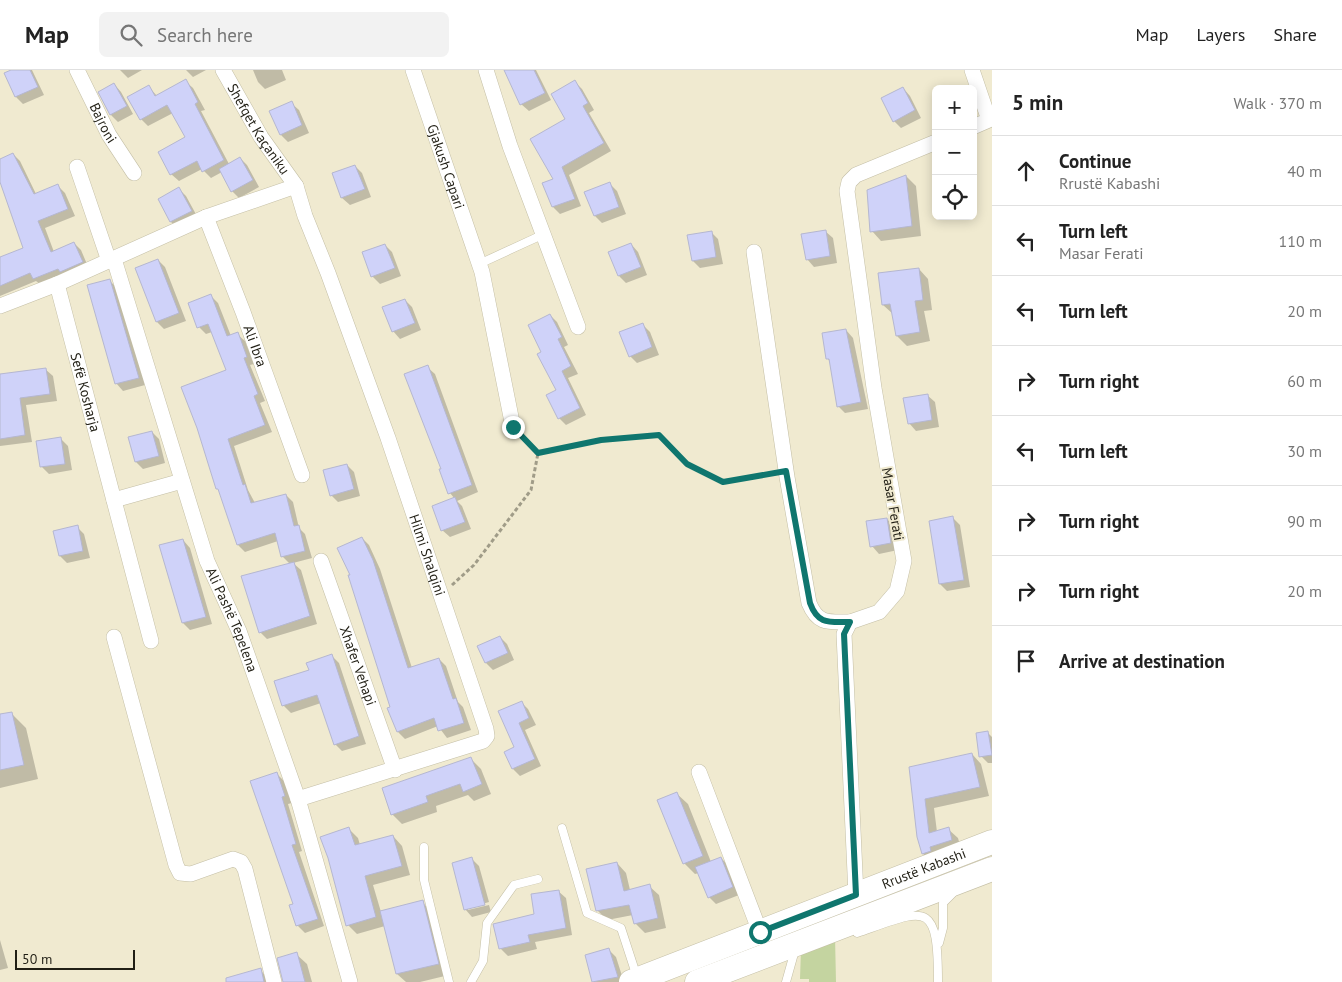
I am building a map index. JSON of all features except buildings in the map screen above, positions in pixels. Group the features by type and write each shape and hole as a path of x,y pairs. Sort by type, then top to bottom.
{"main road":[{"name":"Rrustë Kabashi","path":"634,981 992,842"},
{"name":"Rrustë Kabashi","path":"696,982 986,872"}],"street":[{"name":"Bajroni","path":"77,70 109,135 134,173"},
{"name":"Shefqet Kaçaniku","path":"223,70 261,137 296,186"},
{"name":"Gjakush Capari","path":"413,70 479,264 513,427"},
{"path":"486,70 542,235 578,328"},
{"path":"972,70 991,120 977,125"},
{"name":"Masar Ferati","path":"850,622 879,612 897,591 904,561 874,388 847,191 849,182 856,175 932,144"},
{"name":"Ali Pashë Tepelena","path":"77,167 155,387 207,561 239,631 298,799 350,982"},
{"path":"0,306 57,284 206,217 296,186"},
{"name":"Hilmi Shalqini","path":"296,186 305,216 328,273 388,438 483,717 487,736 483,741 298,799"},
{"name":"Ali Ibra","path":"206,217 243,312 302,475"},
{"path":"754,252 786,471 810,603 814,614 821,620 850,622 844,634 856,895"},
{"name":"Sefë Kosharja","path":"57,284 151,641"},
{"path":"114,500 182,481"},
{"name":"Xhafer Vehapi","path":"321,561 395,770"},
{"path":"114,637 176,865 180,873 192,874 233,859 241,862 245,869 274,982"},
{"path":"699,772 760,932"}],"lane":[{"path":"479,264 542,235"},
{"path":"562,828 587,913 621,928 634,981"},
{"path":"424,847 424,880 449,982"},
{"path":"938,947 943,928 943,903 950,895 971,886 986,872"},
{"path":"471,982 483,961 487,923 514,885 538,878"},
{"path":"837,928 851,935 910,914 928,919 935,929 938,947 938,982"},
{"path":"786,981 798,942"}],"path":[{"path":"513,427 538,453"},
{"path":"538,453 601,440 659,435 687,464 723,482 786,471"},
{"path":"441,596 474,565 531,490 538,453"}],"green space":[{"path":"835,936 836,982 809,982 809,979 800,979 801,949"}],"route":[{"path":"513,427 538,453 601,440 659,435 687,464 723,482 786,471 810,603 814,614 821,620 850,622 844,634 856,895 760,932"}]}
